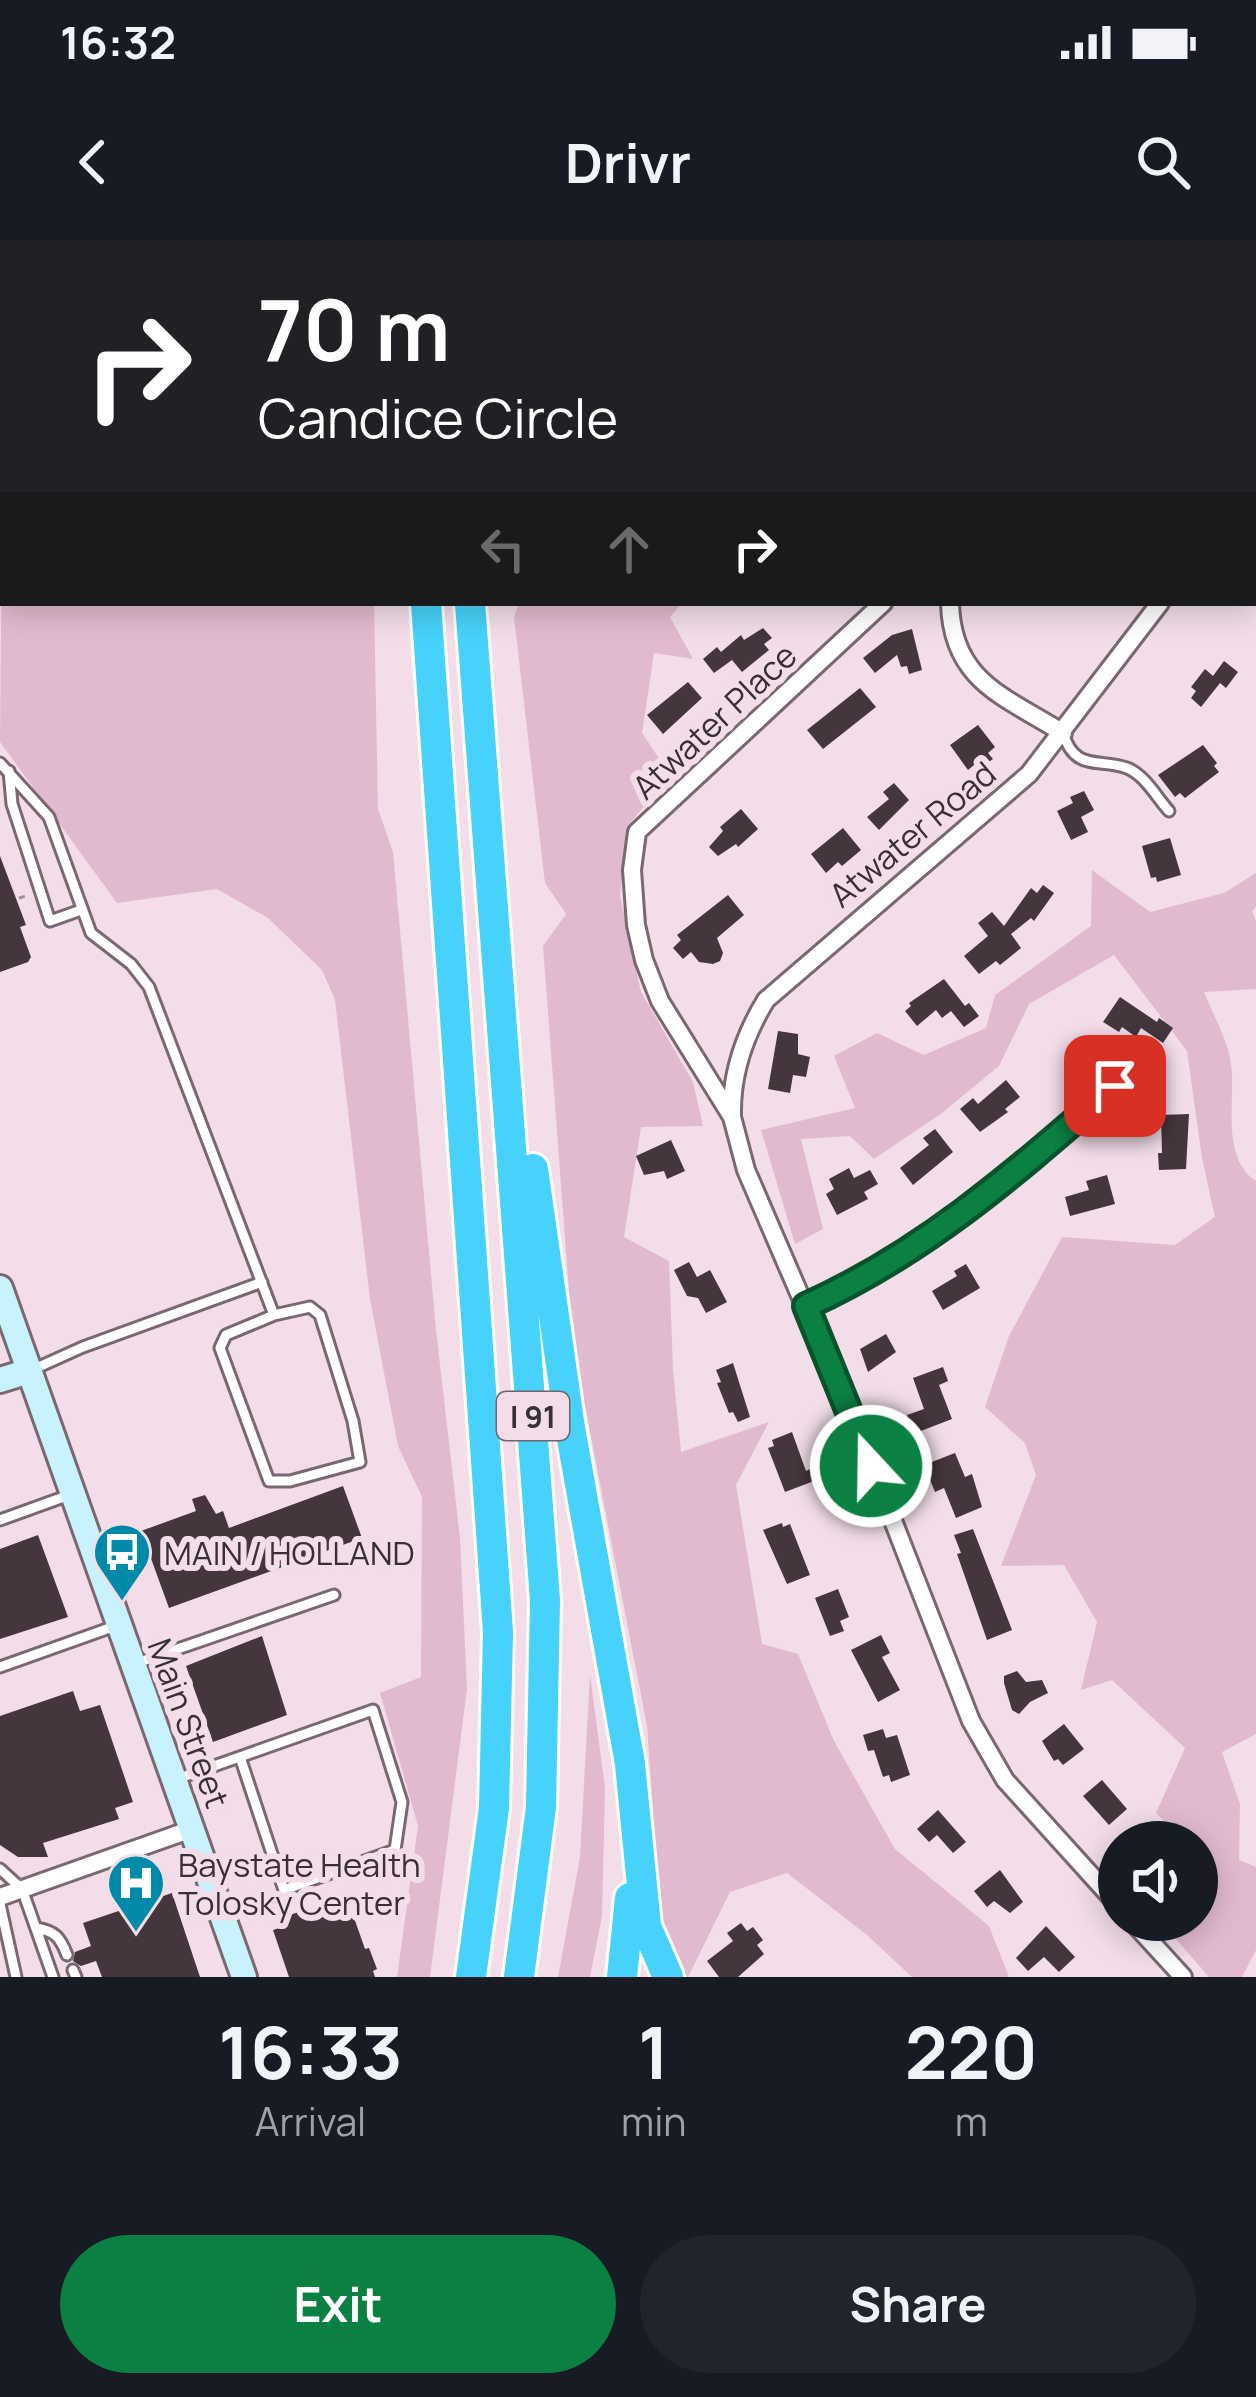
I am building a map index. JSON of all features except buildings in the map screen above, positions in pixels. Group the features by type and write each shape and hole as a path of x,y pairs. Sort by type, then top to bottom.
{"highway":[{"path":"411,606 444,878"},
{"name":"I 91","path":"426,606 498,1632 494,1808 472,1973"},
{"name":"I 91","path":"470,606 532,1390 546,1630 543,1777 521,1964"},
{"path":"492,881 567,1407 630,1764 646,1926 668,1977"},
{"path":"622,1977 634,1832"}],"main road":[{"name":"Main Street","path":"0,1288 244,1977"},
{"path":"0,1380 29,1371"}],"street":[{"name":"Atwater Place","path":"732,1117 660,1001 644,960 632,870 638,832 880,606"},
{"path":"950,606 950,632 969,671 1063,733"},
{"name":"Atwater Road","path":"732,1117 731,1087 753,1022 766,1000 1029,774 1158,606"},
{"path":"806,1306 947,1227 1115,1086"},
{"path":"732,1117 746,1170 806,1306 981,1740 1005,1780 1098,1883"},
{"path":"0,1900 192,1828"},
{"path":"1150,1941 1183,1977"}],"lane":[{"path":"1063,733 1070,751 1085,761 1134,773 1168,812"},
{"path":"4,767 50,921 81,910"},
{"path":"4,767 49,817 91,933 131,964 149,987 274,1316"},
{"path":"29,1371 262,1282"},
{"path":"310,1307 320,1316 353,1421 360,1462 290,1481 268,1481 220,1348 226,1334 274,1316 310,1307"},
{"path":"0,1520 72,1494"},
{"path":"132,1665 334,1595"},
{"path":"0,1667 118,1625"},
{"path":"174,1780 373,1710 402,1802 394,1850 284,1890 240,1757"},
{"path":"0,1869 22,1889 53,1977"},
{"path":"0,1900 16,1977"},
{"path":"36,1928 60,1938 67,1955"}],"path":[{"path":"19,898 32,894"}],"shaded area":[{"path":"1,606 374,606 378,809 393,852 436,1330 460,1538 467,1689 430,1977 397,1977 418,1826 380,1693 421,1677 422,1497 398,1446 370,1299 335,1000 322,970 268,918 217,889 117,903 0,742"},
{"path":"518,606 679,606 670,617 693,659 654,653 642,733 671,776 628,825 620,896 641,992 693,1082 703,1126 641,1127 624,1237 669,1261 681,1452 769,1422 736,1485 762,1644 798,1654 834,1741 895,1849 989,1926 1009,1977 912,1977 787,1873 730,1892 688,1977 663,1945 647,1726 573,1344 543,946 566,914 545,883 514,617"},
{"path":"1092,870 1150,912 1224,893 1256,873 1252,911 1256,989 1204,992 1229,1055 1238,1158 1256,1181 1256,1734 1222,1752 1240,1804 1239,1860 1256,1867 1256,1950 1242,1977 1209,1977 1178,1941 1218,1941 1218,1821 1164,1821 1156,1813 1185,1748 1112,1680 1081,1690 1097,1622 1064,1565 1001,1566 1036,1475 1025,1443 985,1407 1009,1336 1062,1237 1175,1245 1215,1217 1187,1051 1114,955 1029,1004 999,1066 942,1113 874,1159 850,1136 801,1139 823,1229 795,1244 761,1130 855,1108 834,1056 877,1033 924,1055 986,1028 995,995 1091,926"},
{"path":"590,1675 605,1788 602,1916 590,1977 558,1977 580,1857"}],"place":[{"name":"MAIN / HOLLAND","path":"122,1603"},
{"name":"Baystate Health Tolosky Center","path":"136,1934"}],"route":[{"path":"871,1466 806,1306 947,1227 1115,1086"}]}
